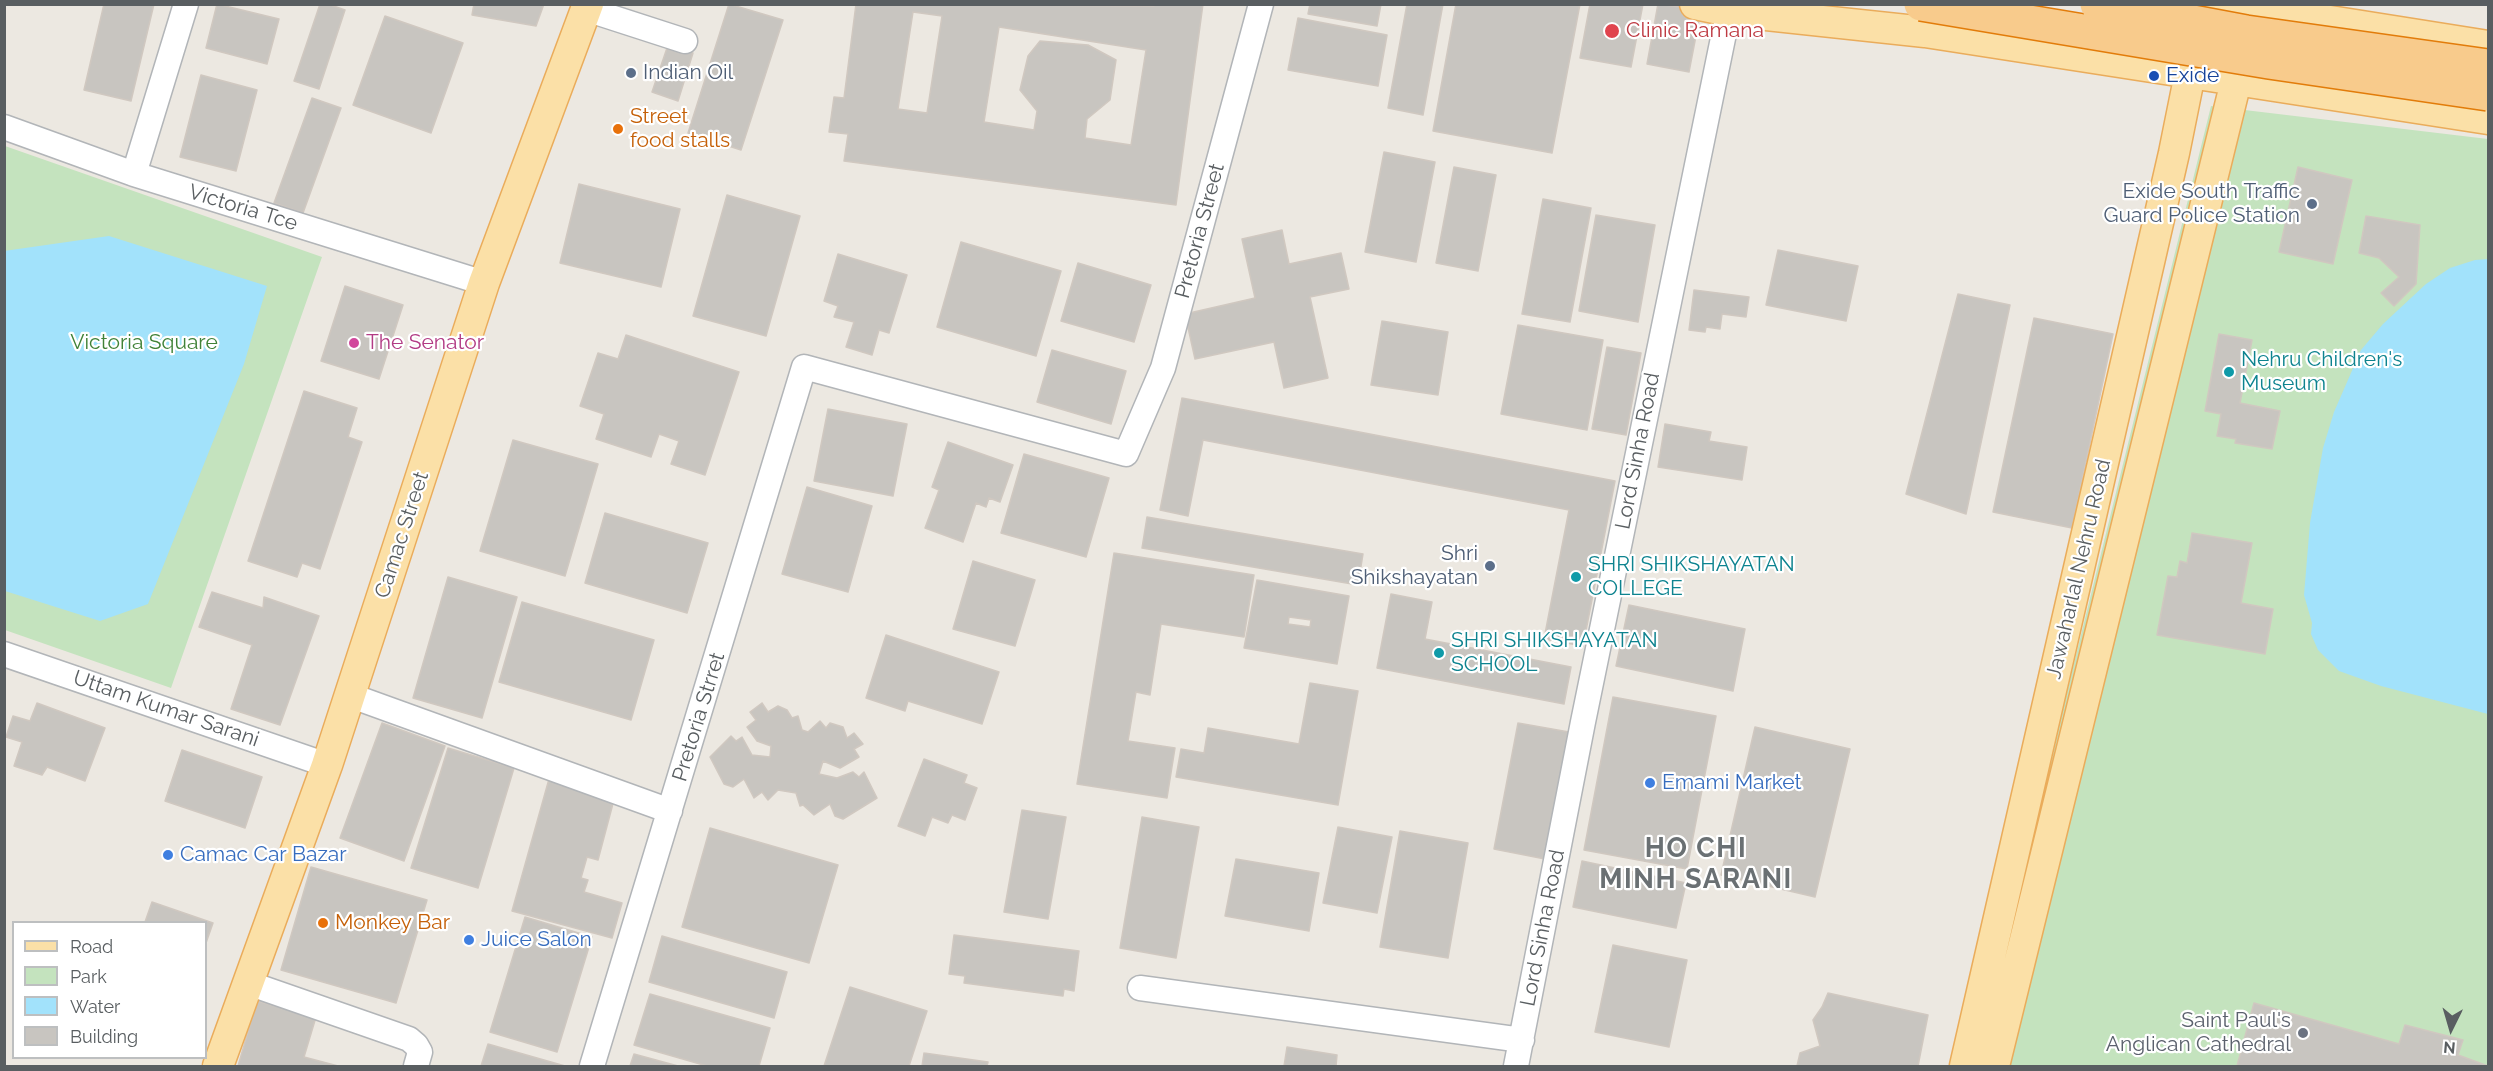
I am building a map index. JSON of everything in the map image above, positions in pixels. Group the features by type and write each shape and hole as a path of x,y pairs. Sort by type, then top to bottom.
{"highway":[{"path":"1921,4 2269,62 2488,94"},
{"path":"2097,4 2246,32 2488,66"}],"main road":[{"path":"1695,4 1924,32 2488,119"},
{"name":"Jawaharlal Nehru Road","path":"1965,1066 2191,72 2204,4"},
{"path":"2222,4 2254,7 2488,46"},
{"name":"Camac Street","path":"218,1066 327,765 484,283 587,7"},
{"name":"Jawaharlal Nehru Road","path":"1994,1066 2254,7"}],"street":[{"path":"134,174 186,4"},
{"name":"Pretoria Street","path":"804,368 1126,454 1163,368 1261,4"},
{"path":"587,7 685,40"},
{"name":"Lord Sinha Road","path":"1516,1066 1583,722 1730,8"},
{"name":"Victoria Tce","path":"4,127 134,174 484,283"},
{"name":"Pretoria Strret","path":"592,1066 804,368"},
{"name":"Uttam Kumar Sarani","path":"4,654 327,765"},
{"path":"349,695 670,811"},
{"path":"248,983 410,1039 420,1052 416,1066"},
{"path":"1140,988 1522,1040"}],"green space":[{"path":"2211,106 2488,139 2488,1066 1983,1066 2066,696"},
{"name":"Victoria Square","path":"5,146 322,257 171,688 5,630"}],"water":[{"name":"Victoria Square","path":"109,236 267,286 244,364 148,604 100,621 5,591 4,251"},
{"path":"2488,259 2488,714 2381,686 2339,671 2318,650 2311,634 2312,623 2304,595 2310,523 2323,448 2334,412 2361,350 2383,324 2426,284 2450,268 2475,260"}],"building":[{"path":"104,4 154,4 131,101 84,90"},
{"path":"217,4 279,19 267,64 206,48"},
{"path":"320,4 328,4 345,10 319,89 294,81"},
{"path":"474,4 544,4 536,26 472,15"},
{"path":"729,4 783,20 741,150 688,133"},
{"path":"856,4 1154,6 1155,4 1203,4 1176,205 844,161 848,134 829,132 834,97 844,98","holes":["913,12 942,16 927,113 898,109","999,27 1146,50 1131,145 1085,138 1087,119 1110,100 1116,60 1088,45 1040,41 1028,56 1020,90 1037,111 1034,130 984,122"]},
{"path":"1310,4 1381,4 1377,26 1308,14"},
{"path":"1407,4 1443,4 1423,115 1388,108"},
{"path":"1456,4 1580,4 1552,153 1433,131"},
{"name":"Clinic Ramana","path":"1590,4 1643,4 1631,67 1580,58"},
{"path":"1658,4 1701,10 1689,72 1647,64"},
{"path":"385,16 463,43 431,133 353,105"},
{"path":"1298,18 1387,35 1378,86 1288,70"},
{"path":"668,45 693,53 678,101 652,92"},
{"path":"201,75 257,90 236,171 180,157"},
{"path":"312,98 341,108 303,213 274,203"},
{"path":"1384,152 1435,162 1416,262 1365,252"},
{"path":"1454,167 1496,175 1478,271 1436,263"},
{"path":"2298,167 2352,180 2333,264 2279,252"},
{"path":"579,184 680,209 661,287 560,263"},
{"path":"727,195 800,216 766,336 693,316"},
{"path":"1543,199 1591,208 1570,322 1522,314"},
{"path":"1596,215 1655,225 1638,322 1579,311"},
{"path":"2366,216 2420,225 2416,284 2394,306 2381,293 2399,277 2379,258 2359,253"},
{"path":"1282,230 1289,264 1341,253 1349,289 1310,297 1328,378 1284,388 1274,342 1195,359 1185,314 1255,298 1242,239"},
{"path":"961,242 1061,271 1036,356 937,327"},
{"path":"1778,250 1858,266 1846,321 1766,305"},
{"path":"838,254 907,275 889,333 879,330 872,355 846,347 854,322 834,317 838,306 824,301"},
{"path":"1078,263 1151,285 1134,342 1061,321"},
{"path":"345,286 403,305 379,379 321,361"},
{"path":"1694,290 1749,297 1746,317 1722,314 1720,329 1706,327 1705,332 1689,330"},
{"path":"1958,294 2010,305 1966,514 1906,494"},
{"path":"2034,318 2113,334 2072,528 1993,512"},
{"path":"1382,321 1448,332 1438,395 1371,385"},
{"path":"1518,325 1603,340 1587,430 1501,414"},
{"name":"Nehru Children's Museum","path":"2219,334 2252,340 2240,403 2280,411 2272,449 2235,443 2236,439 2217,436 2221,414 2205,411"},
{"path":"626,335 739,372 705,475 671,464 679,441 659,434 651,457 596,439 604,414 580,406 598,353 618,359"},
{"path":"1607,347 1641,353 1626,435 1592,429"},
{"path":"1052,350 1126,371 1111,424 1037,402"},
{"path":"304,391 357,408 348,437 362,442 320,569 302,563 297,577 248,561"},
{"name":"SHRI SHIKSHAYATAN COLLEGE","path":"1182,398 1615,481 1583,646 1544,639 1569,510 1203,440 1188,516 1160,510"},
{"path":"828,409 907,424 893,496 814,481"},
{"path":"1665,424 1711,432 1709,441 1747,447 1742,480 1658,467"},
{"path":"513,440 598,464 565,576 480,551"},
{"path":"948,442 1013,465 1000,502 989,498 986,507 976,503 963,542 925,528 939,490 932,487"},
{"path":"1024,454 1109,478 1086,557 1001,533"},
{"path":"807,487 872,506 848,592 782,574"},
{"path":"605,513 708,543 687,613 585,583"},
{"path":"1147,517 1363,554 1358,585 1142,548"},
{"path":"2192,533 2252,543 2241,603 2273,609 2265,654 2157,635 2168,576 2177,577 2180,561 2187,563"},
{"path":"1114,553 1254,575 1244,637 1161,624 1150,695 1136,692 1128,741 1175,748 1167,798 1077,784"},
{"path":"973,561 1035,580 1015,646 953,629"},
{"path":"448,577 517,597 482,718 413,698"},
{"path":"1257,580 1349,596 1337,664 1244,648","holes":["1289,617 1311,620 1310,627 1288,624"]},
{"path":"212,592 263,608 264,597 319,616 280,725 231,709 252,645 199,627"},
{"name":"SHRI SHIKSHAYATAN SCHOOL","path":"1391,594 1432,602 1425,639 1571,667 1564,704 1377,668"},
{"path":"522,602 654,640 631,720 499,682"},
{"path":"1629,605 1745,629 1733,691 1616,666"},
{"path":"886,635 999,672 982,724 908,701 905,711 866,698"},
{"path":"1310,683 1358,691 1338,805 1176,777 1181,749 1204,753 1208,728 1299,744"},
{"name":"Emami Market","path":"1613,697 1716,716 1687,869 1584,850"},
{"path":"37,703 105,728 85,781 47,767 42,775 14,766 22,742 6,737 13,716 30,721"},
{"path":"762,703 768,712 778,706 787,710 792,718 798,716 802,730 808,732 820,721 826,728 830,723 843,727 847,738 854,733 863,744 854,749 859,757 840,768 823,761 819,774 837,778 853,772 859,777 864,772 877,798 843,819 835,816 830,804 814,815 803,805 800,806 796,793 778,790 768,800 762,792 754,798 744,779 733,787 724,784 710,757 731,736 736,741 742,737 752,755 770,757 771,746 757,741 747,727 756,720 750,712"},
{"path":"382,723 445,746 404,861 340,838"},
{"path":"1518,723 1569,732 1545,859 1494,849"},
{"path":"1755,727 1850,749 1815,897 1721,875"},
{"path":"448,748 514,768 478,888 411,868"},
{"path":"182,750 262,777 245,828 165,801"},
{"path":"924,759 967,775 964,783 977,788 965,820 952,815 948,823 932,817 925,836 898,826"},
{"path":"549,779 615,796 598,860 587,857 581,878 588,880 584,892 622,903 612,938 512,911"},
{"path":"1022,810 1066,817 1048,919 1004,912"},
{"path":"1142,817 1199,827 1176,958 1120,948"},
{"path":"1338,827 1392,837 1377,913 1323,903"},
{"path":"710,828 838,865 809,963 682,927"},
{"path":"1400,831 1468,843 1448,958 1380,947"},
{"path":"1236,859 1319,873 1309,931 1225,916"},
{"path":"1582,861 1686,883 1676,928 1573,907"},
{"path":"311,867 427,900 396,1003 281,970"},
{"path":"152,902 213,923 207,940 207,921 145,921"},
{"path":"525,917 592,937 557,1052 490,1032"},
{"path":"954,935 1079,951 1074,991 1064,989 1063,996 964,983 965,976 949,974"},
{"path":"662,936 787,972 774,1018 649,982"},
{"path":"1613,945 1687,960 1669,1047 1595,1032"},
{"path":"850,987 927,1011 909,1066 824,1066"},
{"path":"1828,993 1928,1015 1918,1066 1797,1066 1800,1053 1820,1046 1813,1020"},
{"path":"650,994 770,1028 759,1066 707,1066 634,1045"},
{"path":"257,1001 316,1017 304,1057 338,1066 238,1066"},
{"name":"Saint Paul's Anglican Cathedral","path":"2254,1003 2399,1044 2405,1025 2463,1040 2458,1055 2488,1066 2237,1066"},
{"path":"488,1044 565,1066 481,1066"},
{"path":"1287,1047 1337,1055 1336,1066 1284,1066"},
{"path":"924,1053 988,1062 987,1066 922,1066"},
{"path":"634,1054 678,1066 630,1066"}],"place":[{"name":"Clinic Ramana","path":"1612,31"},
{"name":"Indian Oil","path":"631,73"},
{"name":"Exide","path":"2154,76"},
{"name":"Street food stalls","path":"618,129"},
{"name":"Exide South Traffic Guard Police Station","path":"2312,204"},
{"name":"The Senator","path":"354,343"},
{"name":"Nehru Children's Museum","path":"2229,372"},
{"name":"Shri Shikshayatan","path":"1490,566"},
{"name":"SHRI SHIKSHAYATAN COLLEGE","path":"1576,577"},
{"name":"SHRI SHIKSHAYATAN SCHOOL","path":"1439,653"},
{"name":"Emami Market","path":"1650,783"},
{"name":"Camac Car Bazar","path":"168,855"},
{"name":"Monkey Bar","path":"323,923"},
{"name":"Juice Salon","path":"469,940"},
{"name":"Saint Paul's Anglican Cathedral","path":"2303,1033"}],"district":[{"name":"HO CHI MINH SARANI","path":"1696,864"}]}
